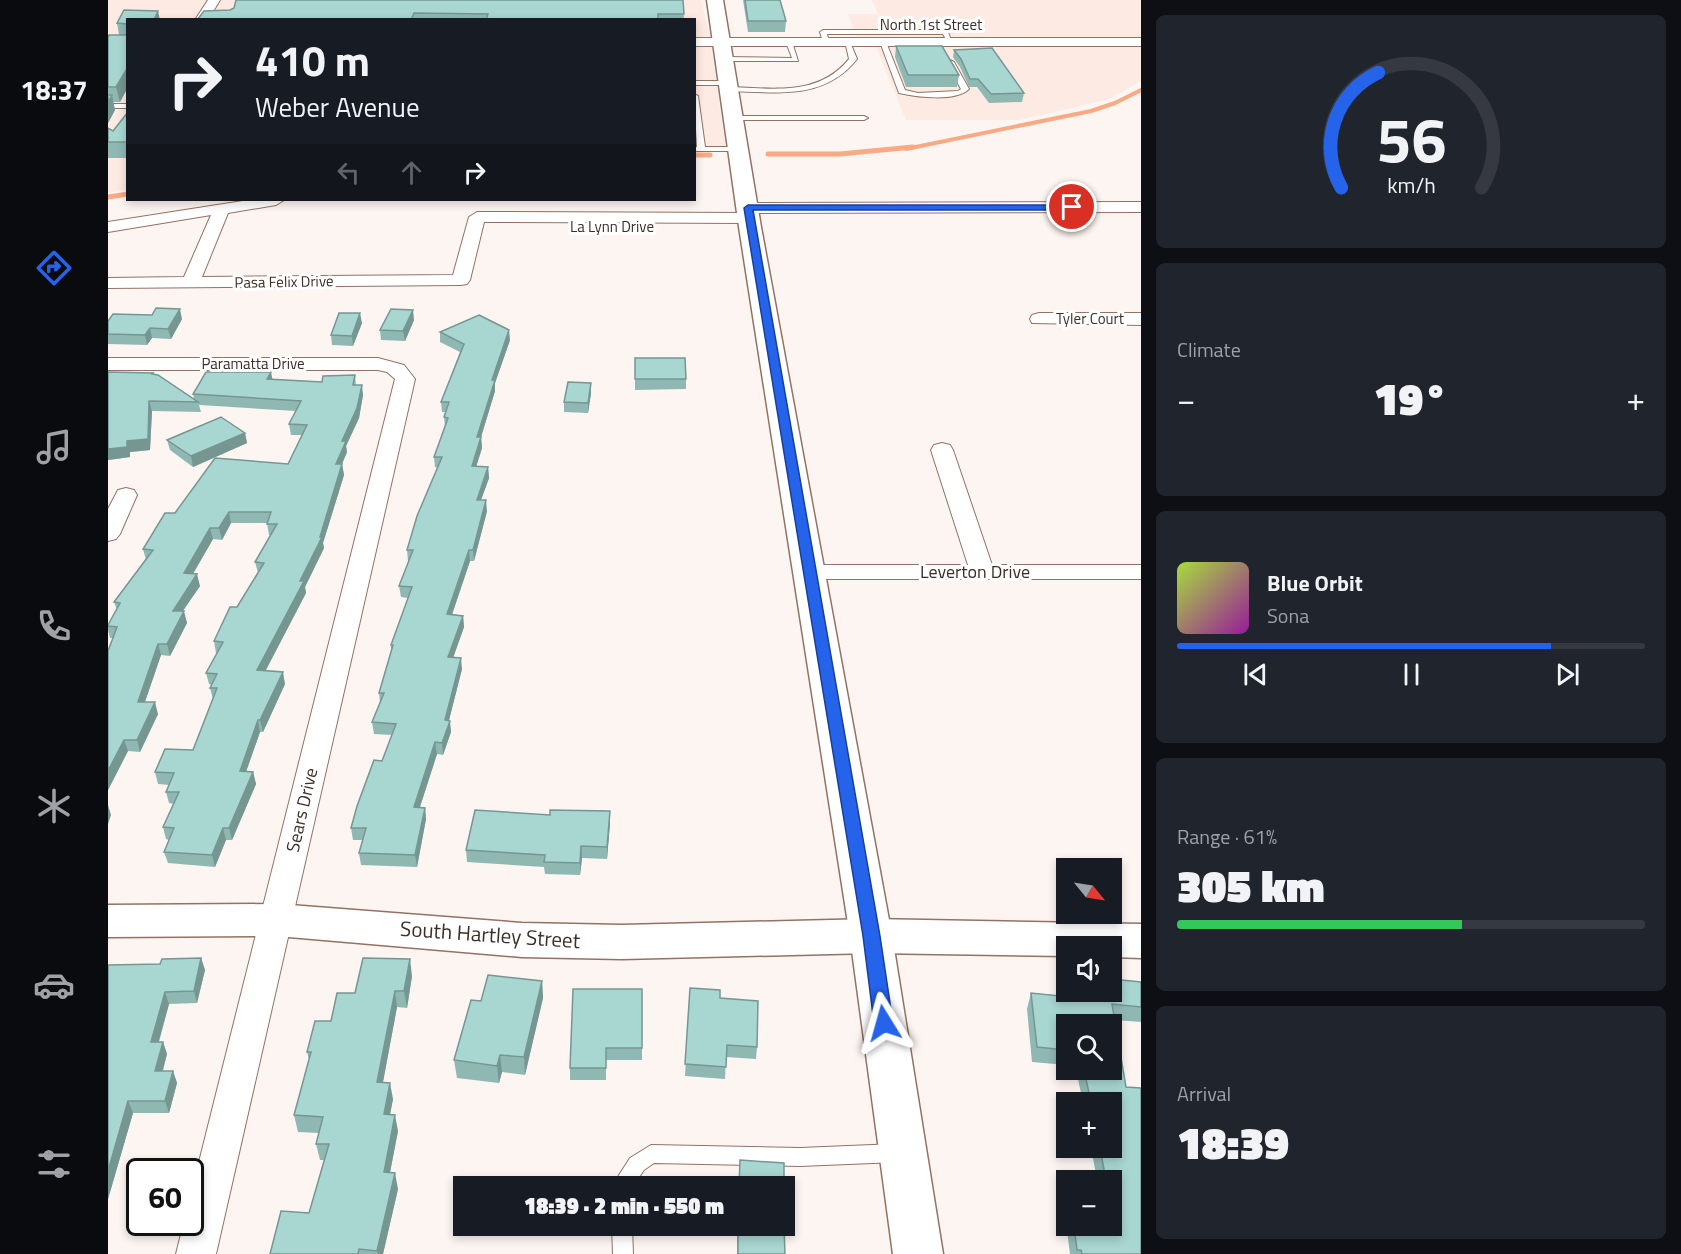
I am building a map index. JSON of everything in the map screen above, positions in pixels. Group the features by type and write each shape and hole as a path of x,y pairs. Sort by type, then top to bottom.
{"main road":[{"path":"715,0 724,83 871,936 918,1254"},
{"name":"South Hartley Street","path":"108,921 277,920 522,940 622,942 871,936 1141,941"}],"street":[{"path":"202,18 214,0"},
{"name":"North 1st Street","path":"724,83 789,42 847,42 885,46 943,47 1141,42"},
{"path":"108,227 269,201"},
{"path":"553,222 557,201"},
{"name":"La Lynn Drive","path":"461,280 476,222 749,218 1141,207"},
{"path":"190,283 222,208"},
{"name":"Pasa Felix Drive","path":"108,283 461,280"},
{"name":"Tyler Court","path":"1039,319 1141,319"},
{"name":"Paramatta Drive","path":"108,364 378,364 397,369"},
{"name":"Sears Drive","path":"196,1254 405,379 402,372 397,369"},
{"path":"942,450 982,572"},
{"path":"108,534 126,495"},
{"name":"Leverton Drive","path":"808,572 1141,572"}],"lane":[{"path":"826,42 823,32 945,32 943,47 965,89 960,93 918,95 902,91 885,46"},
{"path":"724,83 796,60 789,42"},
{"path":"696,83 802,89 820,86 847,69 853,58 847,42"},
{"path":"885,46 897,51"},
{"path":"724,83 864,118"},
{"path":"698,149 724,83"},
{"path":"108,106 126,106"},
{"path":"696,122 698,149"},
{"path":"629,1176 637,1164 651,1154 800,1157 902,1153"},
{"path":"622,1236 623,1254"}],"shaded area":[{"path":"108,0 701,0 712,45 696,44 696,18 126,18 126,190 108,193"},
{"path":"872,0 1141,0 1141,81 1109,99 1020,120 906,120 875,44 857,37 848,14 878,14"},
{"path":"696,46 711,46 726,151 696,152"}],"building":[{"path":"236,0 683,0 684,14 658,14 658,18 487,18 488,14 414,13 412,18 199,18 204,11 234,8"},
{"path":"745,0 780,0 786,21 748,21"},
{"path":"124,10 158,11 155,18 126,18 126,24 117,23"},
{"path":"109,35 126,35 126,70 116,87 108,87"},
{"path":"896,46 942,46 959,75 908,75"},
{"path":"992,48 1024,93 991,94 978,79 970,79 954,50"},
{"path":"126,115 126,142 108,142 108,128 113,131"},
{"path":"156,308 180,309 168,329 150,328 145,335 108,334 108,321 113,314 152,315"},
{"path":"391,309 413,310 403,331 380,330"},
{"path":"339,313 360,313 352,336 331,335"},
{"path":"479,315 509,330 492,380 495,380 477,437 481,437 472,466 488,467 477,500 486,500 473,550 469,550 447,614 463,616 448,657 461,658 445,720 450,721 442,743 435,742 414,807 425,808 415,855 359,853 366,828 351,828 357,806 374,760 382,761 396,724 372,722 384,693 379,693 393,645 391,645 412,587 399,586 413,550 407,550 417,516 442,457 434,457 448,418 444,417 449,402 441,402 464,344 440,332"},
{"path":"635,358 685,358 686,379 635,379"},
{"path":"108,372 153,373 198,402 149,401 148,439 127,441 127,447 108,449"},
{"path":"206,372 271,372 267,379 322,382 323,376 355,375 353,385 362,385 357,408 342,441 346,441 336,464 342,464 320,537 322,537 300,581 304,581 257,670 283,672 258,720 240,771 253,772 229,828 223,828 212,855 164,852 174,828 163,827 179,792 166,792 174,773 155,772 165,749 193,750 217,688 210,688 217,674 206,673 223,642 214,641 230,607 237,607 264,563 255,562 277,524 267,524 271,512 229,512 219,528 210,528 184,573 197,574 173,611 184,611 167,644 158,644 138,702 155,702 137,740 124,740 108,771 108,651 117,627 108,625 120,603 114,602 153,550 143,549 165,513 175,513 215,458 288,464 307,425 289,424 301,401 193,394"},
{"path":"568,382 591,383 588,403 564,402"},
{"path":"221,417 245,433 191,456 167,440"},
{"path":"475,810 550,815 550,810 610,811 607,847 581,846 580,863 544,862 545,855 466,850"},
{"path":"201,958 194,991 165,992 151,1042 163,1042 155,1071 173,1071 165,1101 128,1101 108,1171 108,965 160,964 162,959"},
{"path":"363,958 410,959 404,991 395,991 377,1082 390,1083 384,1114 395,1115 384,1172 395,1173 377,1251 359,1249 358,1254 270,1254 281,1211 309,1213 329,1144 316,1144 323,1117 294,1115 311,1052 307,1052 315,1021 331,1021 337,993 355,993"},
{"path":"488,975 542,981 524,1057 500,1055 497,1066 454,1060 471,1000 481,1001"},
{"path":"1122,980 1141,982 1141,1007 1112,1004 1114,1014 1056,1014 1056,1049 1037,1047 1031,993 1056,996 1056,1002 1122,1002"},
{"path":"690,988 720,990 720,998 758,1001 757,1047 727,1045 726,1067 685,1064"},
{"path":"573,989 642,989 642,1048 606,1048 606,1068 570,1068"},
{"path":"1122,1063 1126,1087 1141,1088 1141,1254 1082,1254 1081,1250 1077,1250 1075,1236 1122,1236 1122,1170 1104,1170 1102,1158 1122,1158 1122,1092 1089,1092 1086,1080 1122,1080"},
{"path":"740,1160 784,1163 784,1176 739,1176"},
{"path":"738,1236 784,1236 785,1254 738,1254"}],"waterway":[{"path":"906,149 1091,111 1115,103 1141,90"},
{"path":"768,154 840,154 913,147"},
{"path":"696,155 710,155"},
{"path":"108,197 126,194"}],"route":[{"path":"884,1023 748,208 1072,207"}]}
